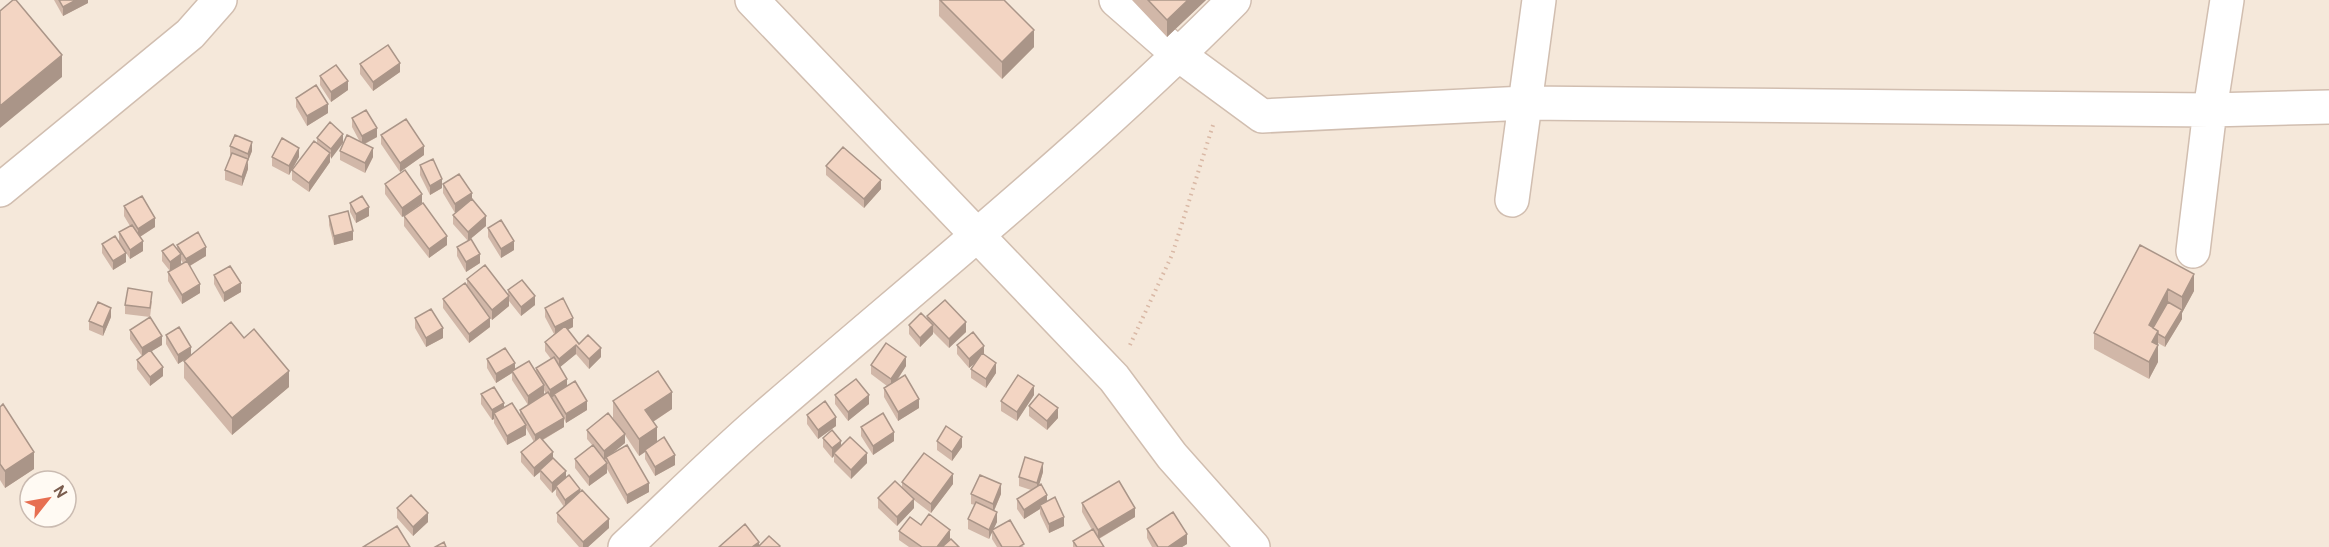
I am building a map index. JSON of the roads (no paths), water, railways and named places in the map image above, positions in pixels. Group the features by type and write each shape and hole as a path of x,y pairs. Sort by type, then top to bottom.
{"street":[{"path":"0,190 190,34 220,0"},
{"path":"752,0 1114,378 1172,456 1253,547"},
{"path":"1116,0 1179,55 1262,116 1525,103 2210,110 2329,107"},
{"path":"625,547 759,421 977,236 1179,55 1234,0"},
{"path":"1512,200 1539,0"},
{"path":"2193,251 2210,110 2227,0"}]}
